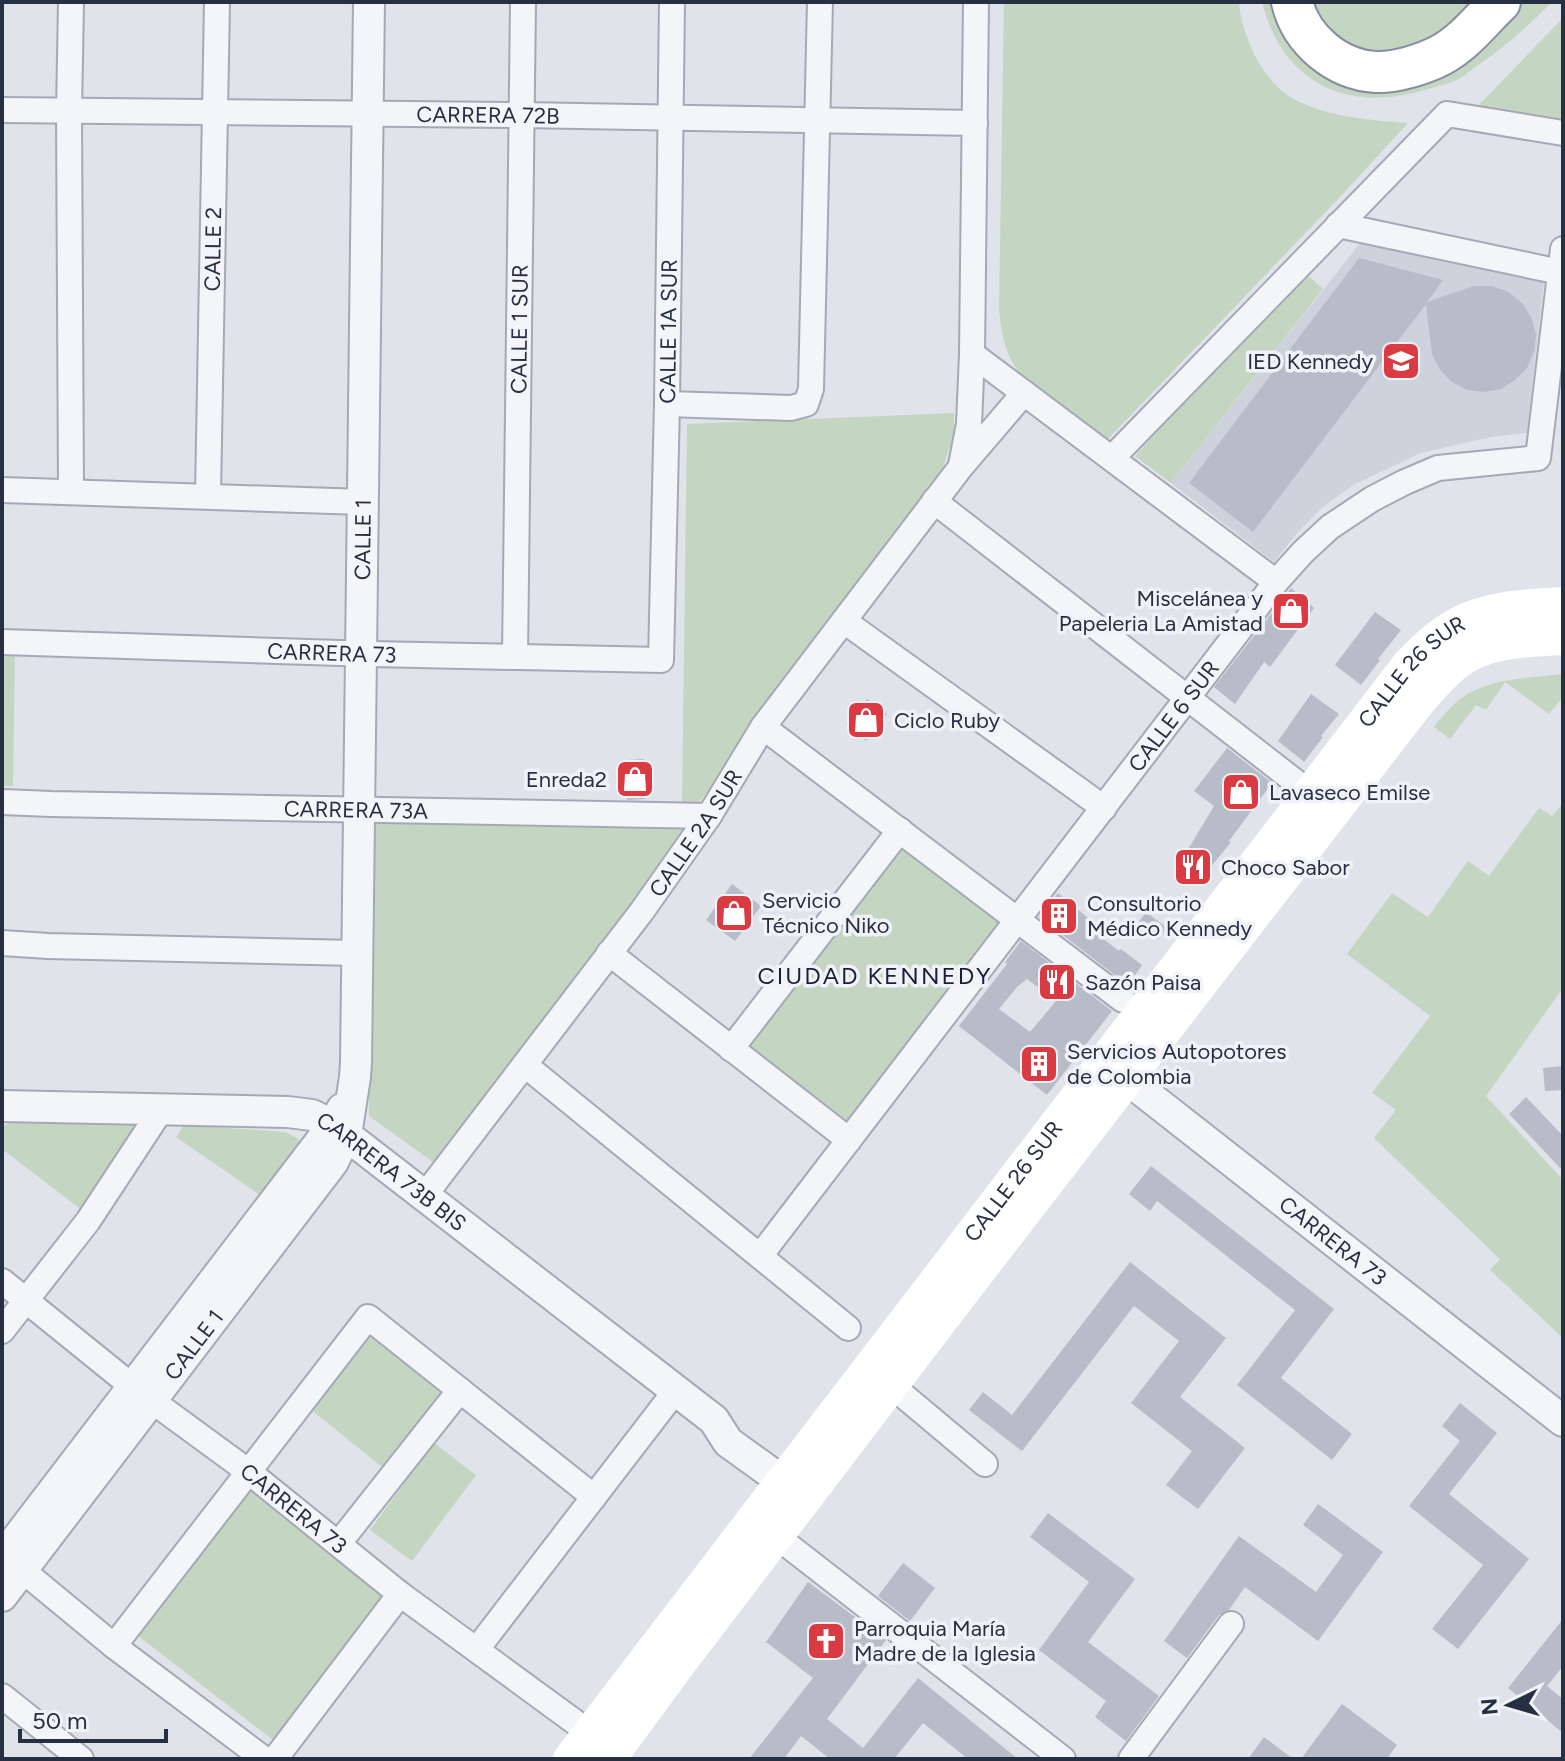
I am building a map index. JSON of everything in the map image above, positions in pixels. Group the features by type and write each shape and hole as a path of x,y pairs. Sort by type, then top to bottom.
{"highway":[{"path":"1292,2 1307,34 1326,55 1350,66 1376,72 1407,68 1442,54 1457,45 1500,2"}],"main road":[{"name":"CALLE 26 SUR","path":"589,1750 800,1482 1116,1069 1383,746 1421,673 1433,641 1457,624 1478,615 1563,604"},
{"name":"CALLE 26 SUR","path":"589,1750 776,1536 800,1482 892,1386 1310,793 1421,673 1484,648 1563,638"}],"street":[{"path":"71,2 71,492"},
{"name":"CALLE 2","path":"208,495 217,2"},
{"name":"CALLE 1","path":"2,1596 12,1564 142,1394 333,1162 355,1077 369,2"},
{"name":"CALLE 1 SUR","path":"515,657 523,2"},
{"name":"CALLE 1A SUR","path":"661,660 672,2"},
{"path":"667,404 791,408 806,404 811,389 820,2"},
{"name":"CALLE 2A SUR","path":"960,468 969,424 972,354 976,2"},
{"name":"CARRERA 72B","path":"2,110 975,123"},
{"path":"1112,458 1447,114 1563,133"},
{"path":"1338,225 1562,260"},
{"name":"CALLE 6 SUR","path":"760,1256 1276,582 1303,552 1330,527 1372,499 1438,468 1538,458 1562,260"},
{"path":"972,354 1276,582"},
{"name":"CALLE 2A SUR","path":"425,1195 709,816 763,727 934,501 1024,393"},
{"path":"2,490 363,502"},
{"path":"934,501 1310,793"},
{"path":"844,621 1104,808"},
{"name":"CARRERA 73","path":"2,642 661,660"},
{"path":"763,727 1123,1000"},
{"name":"CARRERA 73A","path":"2,802 709,816"},
{"path":"731,1049 900,830"},
{"path":"2,943 357,953"},
{"path":"609,953 849,1140"},
{"path":"525,1065 848,1328"},
{"name":"CARRERA 73","path":"1116,1069 1563,1421"},
{"name":"CARRERA 73B BIS","path":"4,1109 288,1112 312,1115 339,1130 425,1195 714,1420 738,1425 800,1482"},
{"path":"2,1331 88,1221 161,1110"},
{"name":"CARRERA 73","path":"2,1281 142,1394 249,1472 400,1594 477,1649 589,1750"},
{"path":"114,1646 368,1317 594,1497"},
{"path":"892,1386 985,1464"},
{"path":"339,1543 460,1390"},
{"path":"477,1649 676,1390"},
{"path":"776,1536 1063,1759"},
{"path":"12,1564 114,1646 264,1759"},
{"path":"275,1759 400,1594"},
{"path":"1131,1759 1231,1624"},
{"path":"2,1696 81,1759"}],"shaded area":[{"name":"IED Kennedy","path":"1361,242 1544,279 1527,433 1491,437 1421,453 1353,485 1323,507 1274,562 1171,483"}],"green space":[{"path":"1004,2 1239,2 1244,30 1255,56 1269,77 1287,95 1330,113 1408,123 1107,440 1022,377 1008,353 1003,336 999,309"},
{"path":"1262,2 1278,2 1367,82 1512,2 1552,2 1507,44 1457,80 1399,96 1372,98 1323,86 1303,73 1272,31"},
{"path":"1303,2 1487,2 1430,50 1349,56"},
{"path":"1563,18 1563,121 1477,107"},
{"path":"1303,271 1323,289 1171,483 1135,456"},
{"path":"954,413 954,434 941,473 698,804 682,805 687,424"},
{"path":"2,651 15,652 13,786 2,786"},
{"path":"1563,674 1563,697 1549,714 1505,682 1486,710 1476,705 1450,739 1434,727 1460,699 1483,687 1510,680"},
{"path":"1563,803 1563,988 1486,1096 1563,1180 1563,1338 1490,1270 1500,1259 1374,1138 1396,1110 1372,1093 1430,1016 1347,954 1392,893 1428,917 1468,861 1489,876 1539,808 1552,816"},
{"path":"372,816 692,823 433,1162 369,1116"},
{"path":"903,840 1005,920 845,1129 742,1049"},
{"path":"10,1121 135,1125 83,1211 2,1149 2,1128"},
{"path":"184,1125 285,1132 299,1139 299,1147 263,1197 176,1137"},
{"path":"370,1332 443,1392 382,1467 309,1408"},
{"path":"434,1443 476,1475 412,1561 370,1530"},
{"path":"249,1487 385,1592 273,1740 137,1635"}],"building":[{"path":"1359,258 1443,280 1427,302 1474,286 1492,286 1509,292 1523,304 1532,319 1536,335 1534,352 1527,368 1501,389 1484,392 1467,390 1452,382 1440,370 1432,354 1426,304 1253,532 1189,483"},
{"path":"1291,588 1314,608 1270,667 1264,662 1235,704 1214,687"},
{"path":"1375,612 1401,630 1361,685 1335,665"},
{"path":"1311,694 1339,714 1304,762 1278,741"},
{"name":"Ciclo Ruby","path":"867,699 887,714 866,741 846,725"},
{"path":"1227,748 1272,783 1201,884 1175,865 1214,806 1194,791"},
{"name":"Enreda2","path":"644,759 645,799 627,800 626,760"},
{"name":"Servicio Técnico Niko","path":"732,884 761,906 735,941 706,920"},
{"path":"1058,893 1093,922 1089,928 1142,965 1128,985 1039,917"},
{"path":"1146,912 1167,928 1158,940 1138,923"},
{"name":"Servicios Autopotores de Colombia","path":"1021,941 1112,1011 1047,1095 959,1026 1007,964 1005,962","holes":["1027,979 1056,1001 1030,1032 999,1009"]},
{"path":"1563,1066 1563,1090 1545,1091 1543,1068"},
{"path":"1526,1097 1563,1136 1563,1171 1509,1114"},
{"path":"1151,1166 1334,1309 1281,1378 1352,1434 1332,1460 1237,1385 1295,1310 1157,1201 1150,1211 1129,1194"},
{"path":"1130,1262 1226,1338 1180,1397 1245,1448 1198,1509 1166,1485 1192,1451 1131,1403 1179,1341 1134,1306 1022,1451 969,1410 983,1392 1012,1415"},
{"path":"1460,1403 1497,1433 1449,1494 1529,1559 1458,1649 1432,1629 1483,1565 1409,1506 1460,1441 1442,1426"},
{"path":"1318,1504 1383,1552 1318,1641 1245,1587 1229,1610 1219,1615 1187,1658 1164,1641 1239,1536 1316,1592 1343,1555 1303,1525"},
{"path":"1048,1513 1135,1579 1088,1642 1159,1696 1126,1741 1095,1717 1106,1701 1039,1650 1089,1582 1030,1537"},
{"path":"903,1563 935,1588 910,1621 878,1596"},
{"path":"808,1582 886,1640 827,1719 863,1748 918,1678 1018,1759 968,1759 923,1723 894,1759 830,1759 801,1736 784,1759 749,1759 813,1678 766,1642"},
{"path":"1563,1619 1563,1666 1547,1686 1563,1699 1563,1733 1508,1688"},
{"path":"1342,1704 1397,1745 1387,1759 1301,1759"},
{"path":"1264,1737 1293,1759 1248,1759"}],"place":[{"name":"IED Kennedy","path":"1401,361"},
{"name":"Miscelánea y Papeleria La Amistad","path":"1291,611"},
{"name":"Ciclo Ruby","path":"866,720"},
{"name":"Enreda2","path":"635,779"},
{"name":"Lavaseco Emilse","path":"1241,792"},
{"name":"Choco Sabor","path":"1193,867"},
{"name":"Servicio Técnico Niko","path":"734,913"},
{"name":"Consultorio Médico Kennedy","path":"1059,916"},
{"name":"Sazón Paisa","path":"1057,982"},
{"name":"Servicios Autopotores de Colombia","path":"1039,1064"},
{"name":"Parroquia María Madre de la Iglesia","path":"826,1641"}],"district":[{"name":"CIUDAD KENNEDY","path":"875,975"}]}
